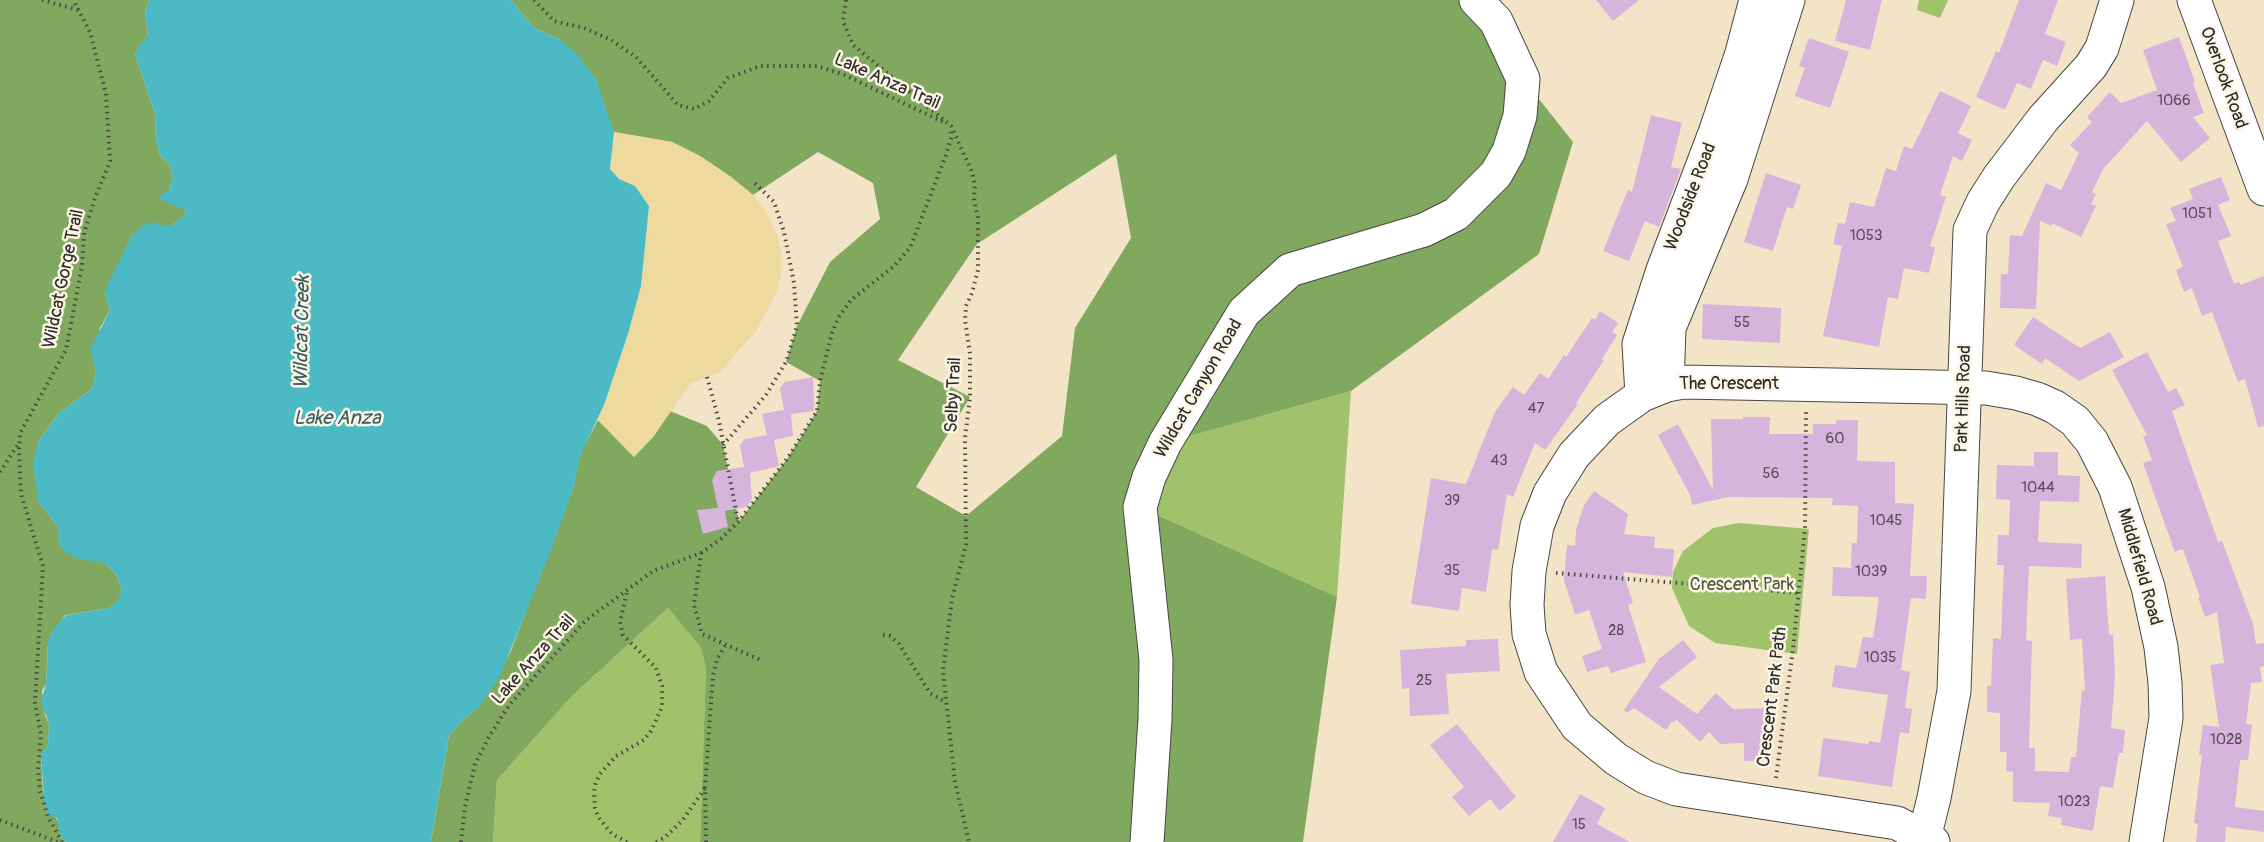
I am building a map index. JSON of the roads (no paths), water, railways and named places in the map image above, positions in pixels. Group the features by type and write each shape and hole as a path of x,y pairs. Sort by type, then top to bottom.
{"street":[{"name":"Wildcat Canyon Road","path":"1147,842 1155,718 1156,660 1140,507 1149,477 1165,442 1244,312 1290,270 1424,230 1456,214 1496,174 1509,151 1520,116 1523,79 1496,21 1476,0"},
{"name":"Woodside Road","path":"1654,390 1639,344 1663,270 1739,63 1756,0"},
{"name":"Woodside Road","path":"1654,390 1669,328 1731,179 1788,0"},
{"name":"Park Hills Road","path":"1927,840 1954,690 1970,230 1983,202 1999,177 2043,119 2091,66 2102,48 2117,0"},
{"name":"Overlook Road","path":"2194,0 2264,189"},
{"name":"The Crescent","path":"1654,390 1683,382 1964,388"},
{"name":"Middlefield Road","path":"1964,388 2016,393 2055,407 2075,421 2092,442 2115,487 2148,586 2161,647 2165,683 2166,718 2146,842"},
{"path":"1654,390 1607,420 1574,455 1550,493 1537,526 1528,571 1529,634 1541,672 1577,726 1616,759 1645,777 1676,789 1897,823 1927,840"}],"water":[{"name":"Lake Anza","path":"150,0 511,0 534,28 559,39 577,54 596,79 614,132 610,169 619,179 635,186 649,206 641,286 628,334 604,405 580,456 574,486 550,553 499,678 479,707 449,735 431,842 66,842 61,837 57,818 48,815 44,800 41,755 48,745 49,724 41,701 46,684 48,643 52,631 66,615 106,609 117,602 122,589 116,574 105,563 79,559 65,552 59,544 58,527 38,501 33,463 38,442 59,413 92,389 96,372 90,350 110,310 105,293 108,284 132,235 144,225 155,222 162,226 171,226 186,214 185,210 159,199 169,190 173,177 170,165 160,155 156,139 155,113 135,54 143,40 148,38 145,11"}],"water label":[{"name":"Wildcat Creek","path":"303,332"}],"park label":[{"name":"Crescent Park","path":"1742,585"}]}
